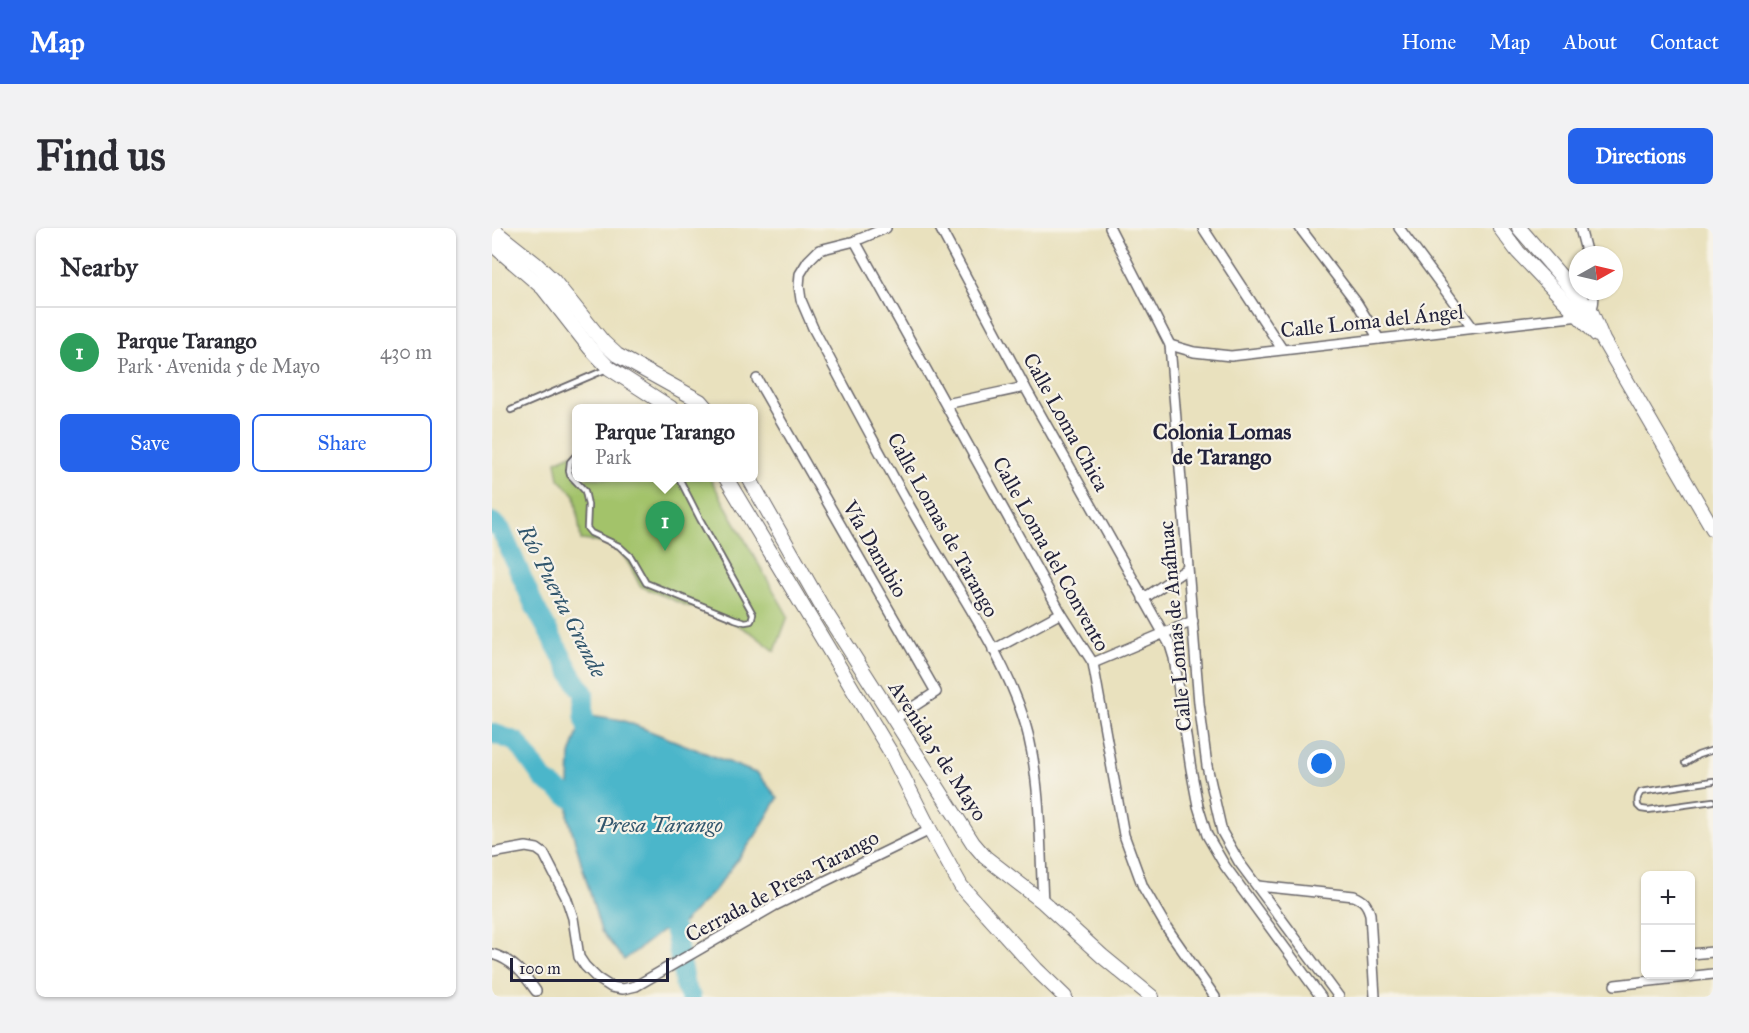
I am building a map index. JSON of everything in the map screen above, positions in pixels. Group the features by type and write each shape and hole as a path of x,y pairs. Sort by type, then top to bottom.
{"main road":[{"path":"1500,228 1518,252 1585,314"},
{"path":"1519,228 1603,340 1713,529"},
{"path":"492,229 536,264 590,348 609,368 665,404"},
{"path":"492,244 548,284 617,355 703,404"},
{"name":"Avenida 5 de Mayo","path":"729,482 891,753 961,886 1036,969 1065,997"},
{"name":"Avenida 5 de Mayo","path":"752,482 821,605 892,720 973,843 999,868 1043,902 1102,956 1152,997"}],"street":[{"name":"Calle Lomas de Tarango","path":"886,228 855,241 819,250 800,274 798,286 801,300 813,328 914,515 993,650 1019,706 1028,734 1035,780 1043,902"},
{"name":"Calle Loma Chica","path":"940,228 1025,387 1162,633"},
{"name":"Calle Lomas de Anáhuac","path":"1110,228 1170,345 1199,703 1215,806 1222,832 1239,862 1339,997"},
{"path":"1203,228 1282,349"},
{"path":"1300,228 1357,303 1379,339"},
{"path":"1399,228 1473,328"},
{"path":"1580,228 1585,246"},
{"name":"Calle Loma del Convento","path":"855,241 1061,613 1093,663 1124,835 1135,866 1143,886 1167,928 1215,997"},
{"path":"1585,314 1594,306 1594,300"},
{"name":"Calle Loma del Ángel","path":"1170,345 1194,352 1231,356 1585,314"},
{"name":"Vía Danubio","path":"757,379 936,692 892,720"},
{"path":"946,404 1025,387"},
{"path":"1143,599 1187,569"},
{"path":"993,650 1061,613"},
{"path":"1093,663 1193,621"},
{"name":"Calle Lomas de Anáhuac","path":"1162,633 1174,657 1191,770 1198,806 1207,835 1225,866 1321,997"},
{"name":"Cerrada de Presa Tarango","path":"492,853 526,847 537,849 544,854 566,897 573,918 579,957 597,978 611,987 629,987 646,980 774,906 930,830"},
{"path":"1258,886 1354,896 1363,899 1368,905 1370,914 1375,997"},
{"path":"1695,954 1713,952"},
{"path":"492,954 516,966 536,991"},
{"path":"1615,985 1713,974"}],"lane":[{"path":"511,410 609,368"},
{"path":"572,460 569,471 572,477"},
{"path":"577,482 585,491 588,505 587,528 591,533 619,546 631,557 646,583 735,619 751,621 753,614 682,482"},
{"path":"1685,763 1713,750"},
{"path":"1713,781 1641,792 1637,796 1637,802 1641,809 1648,810 1713,801"}],"green space":[{"path":"572,454 572,482 712,482 788,616 775,651 753,634 724,617 685,605 640,586 630,565 613,547 581,540 575,495 559,479 556,461"}],"water":[{"name":"Presa Tarango","path":"584,714 622,720 758,774 778,798 756,835 715,890 675,931 662,931 624,960 601,931 568,817 570,755"}],"waterway":[{"name":"Río Puerta Grande","path":"492,522 501,530 535,607 584,693 584,714 589,738"},
{"path":"492,733 517,742 544,780 569,797 592,808"},
{"path":"659,908 675,931 685,987 691,997"}],"place":[{"name":"Parque Tarango","path":"665,551"}],"district":[{"name":"Colonia Lomas de Tarango","path":"1222,444"}]}
